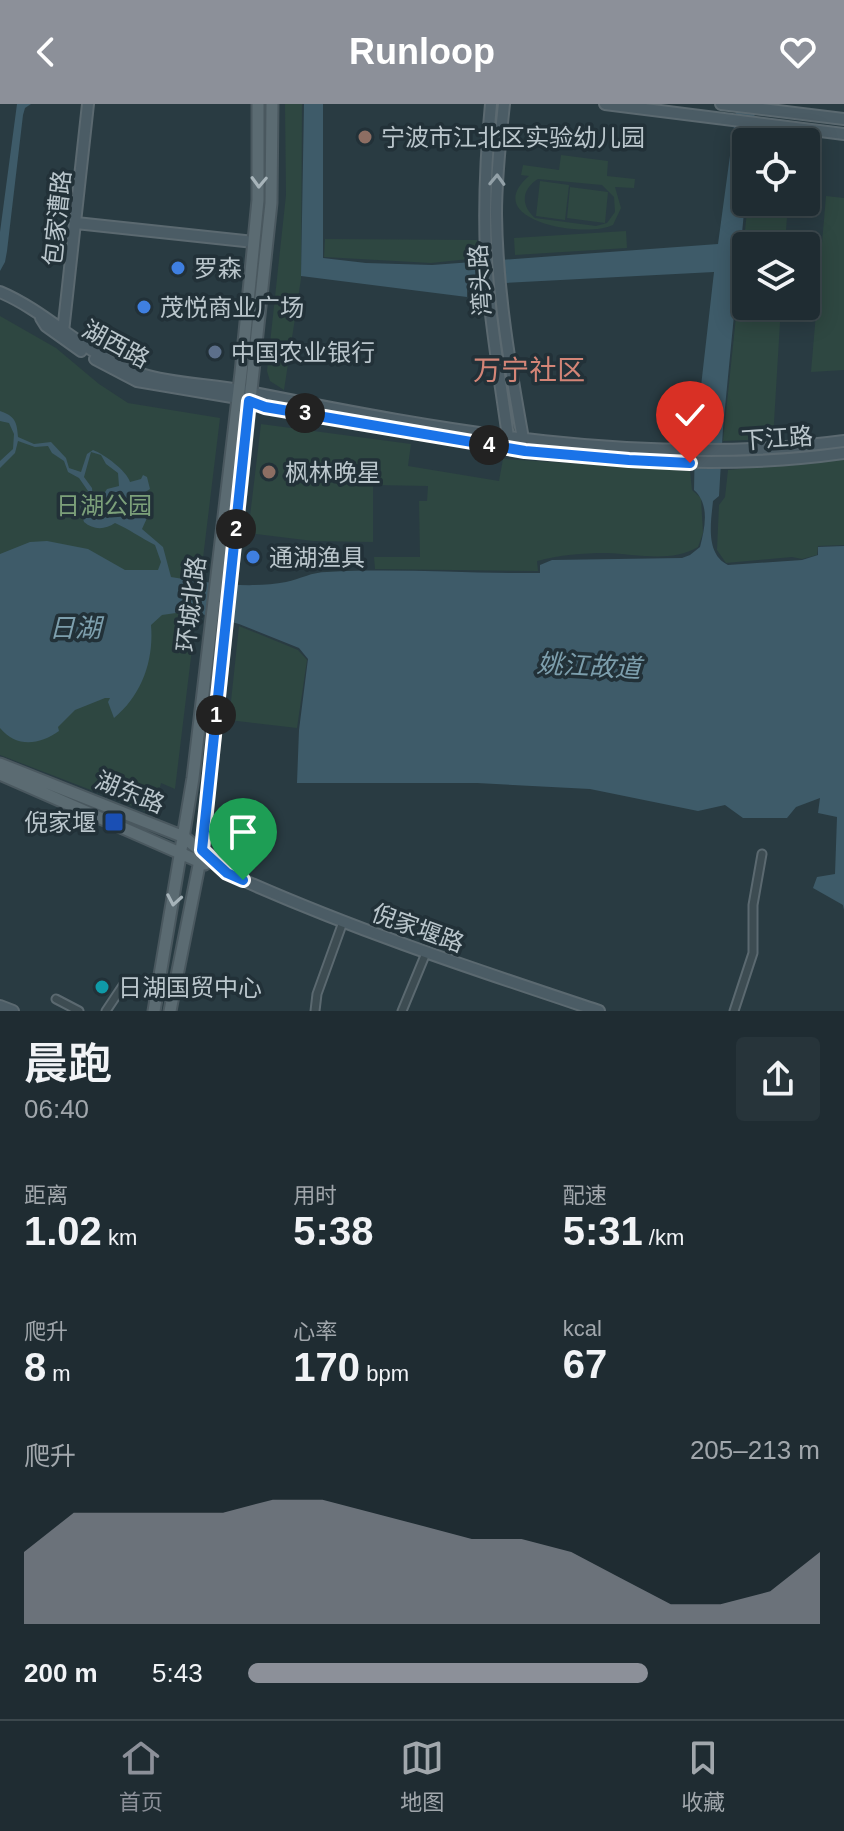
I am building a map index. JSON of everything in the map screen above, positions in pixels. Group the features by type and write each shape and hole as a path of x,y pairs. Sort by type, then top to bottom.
{"main road":[{"name":"包家漕路","path":"62,332 88,104"},
{"name":"环城北路","path":"170,1011 201,856 231,570 260,159 258,104"},
{"name":"环城北路","path":"154,1011 193,778 210,628 271,203 272,104"},
{"name":"湾头路","path":"491,104 485,185 509,444"},
{"name":"湾头路","path":"492,255 504,104"},
{"path":"605,104 844,134"},
{"path":"727,105 844,119"},
{"path":"76,223 254,242"},
{"name":"湾头路","path":"494,286 524,446"},
{"name":"湖西路","path":"0,292 34,310 87,347 140,374 244,395"},
{"name":"下江路","path":"244,395 265,407 524,446 630,449 691,457 844,453"},
{"name":"下江路","path":"734,456 844,441"},
{"name":"湖东路","path":"0,764 184,837 201,856 227,873"},
{"name":"湖东路","path":"0,774 181,856 201,856"},
{"path":"193,778 209,780"},
{"name":"倪家堰路","path":"227,873 303,907 426,953 599,1011"},
{"path":"0,1006 13,1011"}],"street":[{"path":"734,1011 753,953 753,905 762,854"},
{"path":"315,1011 317,994 343,922"},
{"path":"402,1011 426,953"},
{"path":"106,1011 126,981"},
{"path":"56,999 79,1011"}],"green space":[{"path":"285,104 302,104 301,279 284,390 270,381 267,371 286,195"},
{"path":"561,155 608,161 607,176 635,179 634,188 615,187 621,208 613,225 599,229 560,227 526,215 517,204 517,191 529,176 521,175 523,165 559,170","holes":["538,179 602,185 614,197 615,212 607,223 596,226 535,218 525,203 526,192"]},
{"path":"540,181 569,185 565,220 536,216"},
{"path":"570,187 608,192 605,223 567,218"},
{"path":"826,196 844,198 844,370 811,372 815,320 820,320 820,266"},
{"path":"747,216 787,216 786,232 745,232"},
{"path":"626,231 627,248 515,255 514,238"},
{"path":"325,239 477,240 478,258 431,263 324,257"},
{"name":"日湖公园","path":"0,316 56,348 99,384 128,403 220,418 175,789 161,783 153,814 0,755"},
{"path":"736,320 780,320 773,439 723,441"},
{"path":"261,424 411,444 408,466 499,481 503,459 690,471 692,490 701,498 703,533 698,547 676,555 571,555 537,561 538,571 375,569 374,557 420,557 419,501 427,501 428,486 373,485 373,542 313,541 248,533"},
{"path":"844,459 844,545 818,546 817,555 802,559 792,557 726,563 717,550 719,505 725,497 728,470"},
{"path":"239,626 298,650 307,660 297,728 229,720"}],"water":[{"path":"17,104 31,104 25,108 23,115 7,251 0,271 0,232"},
{"path":"304,104 323,104 323,258 366,263 432,265 718,244 732,141 732,216 744,216 742,232 732,232 734,320 719,496 713,501 711,537 716,553 728,565 802,560 818,555 818,547 844,546 844,910 843,905 813,888 817,877 835,874 837,817 818,813 820,798 796,807 787,818 743,818 725,805 698,811 590,789 477,783 297,783 299,730 308,659 299,648 239,624 190,611 162,615 151,625 150,651 144,676 132,699 114,718 108,702 110,698 105,698 75,710 58,727 59,731 44,739 21,741 0,728 0,554 30,542 47,541 88,549 125,570 158,570 161,562 155,545 125,528 115,523 95,528 84,522 81,512 88,491 48,446 35,447 18,441 15,453 0,468 0,461 13,449 14,434 9,423 0,421 0,411 14,420 18,437 34,444 51,442 66,458 69,468 81,472 87,454 93,450 114,463 130,482 141,479 143,475 147,477 150,489 136,498 147,518 142,529 163,547 171,577 257,585 327,572 540,573 540,565 552,560 682,558 700,547 705,517 702,502 694,490 695,439 714,272 467,285 467,297 301,276","holes":["91,452 101,455 106,464 118,473 119,486 107,489 100,500 93,499 92,488 84,477"]},
{"path":"737,104 756,104 753,128 734,128"}],"place":[{"name":"宁波市江北区实验幼儿园","path":"365,137"},
{"name":"罗森","path":"178,268"},
{"name":"茂悦商业广场","path":"144,307"},
{"name":"中国农业银行","path":"215,352"},
{"name":"枫林晚星","path":"269,472"},
{"name":"通湖渔具","path":"253,557"},
{"name":"倪家堰","path":"114,822"},
{"name":"日湖国贸中心","path":"102,987"}],"district":[{"name":"万宁社区","path":"529,370"}],"route":[{"path":"243,880 227,873 202,850 249,401 265,407 525,451 690,463"}],"water label":[{"name":"日湖","path":"75,628"},
{"name":"姚江故道","path":"589,666"}]}
